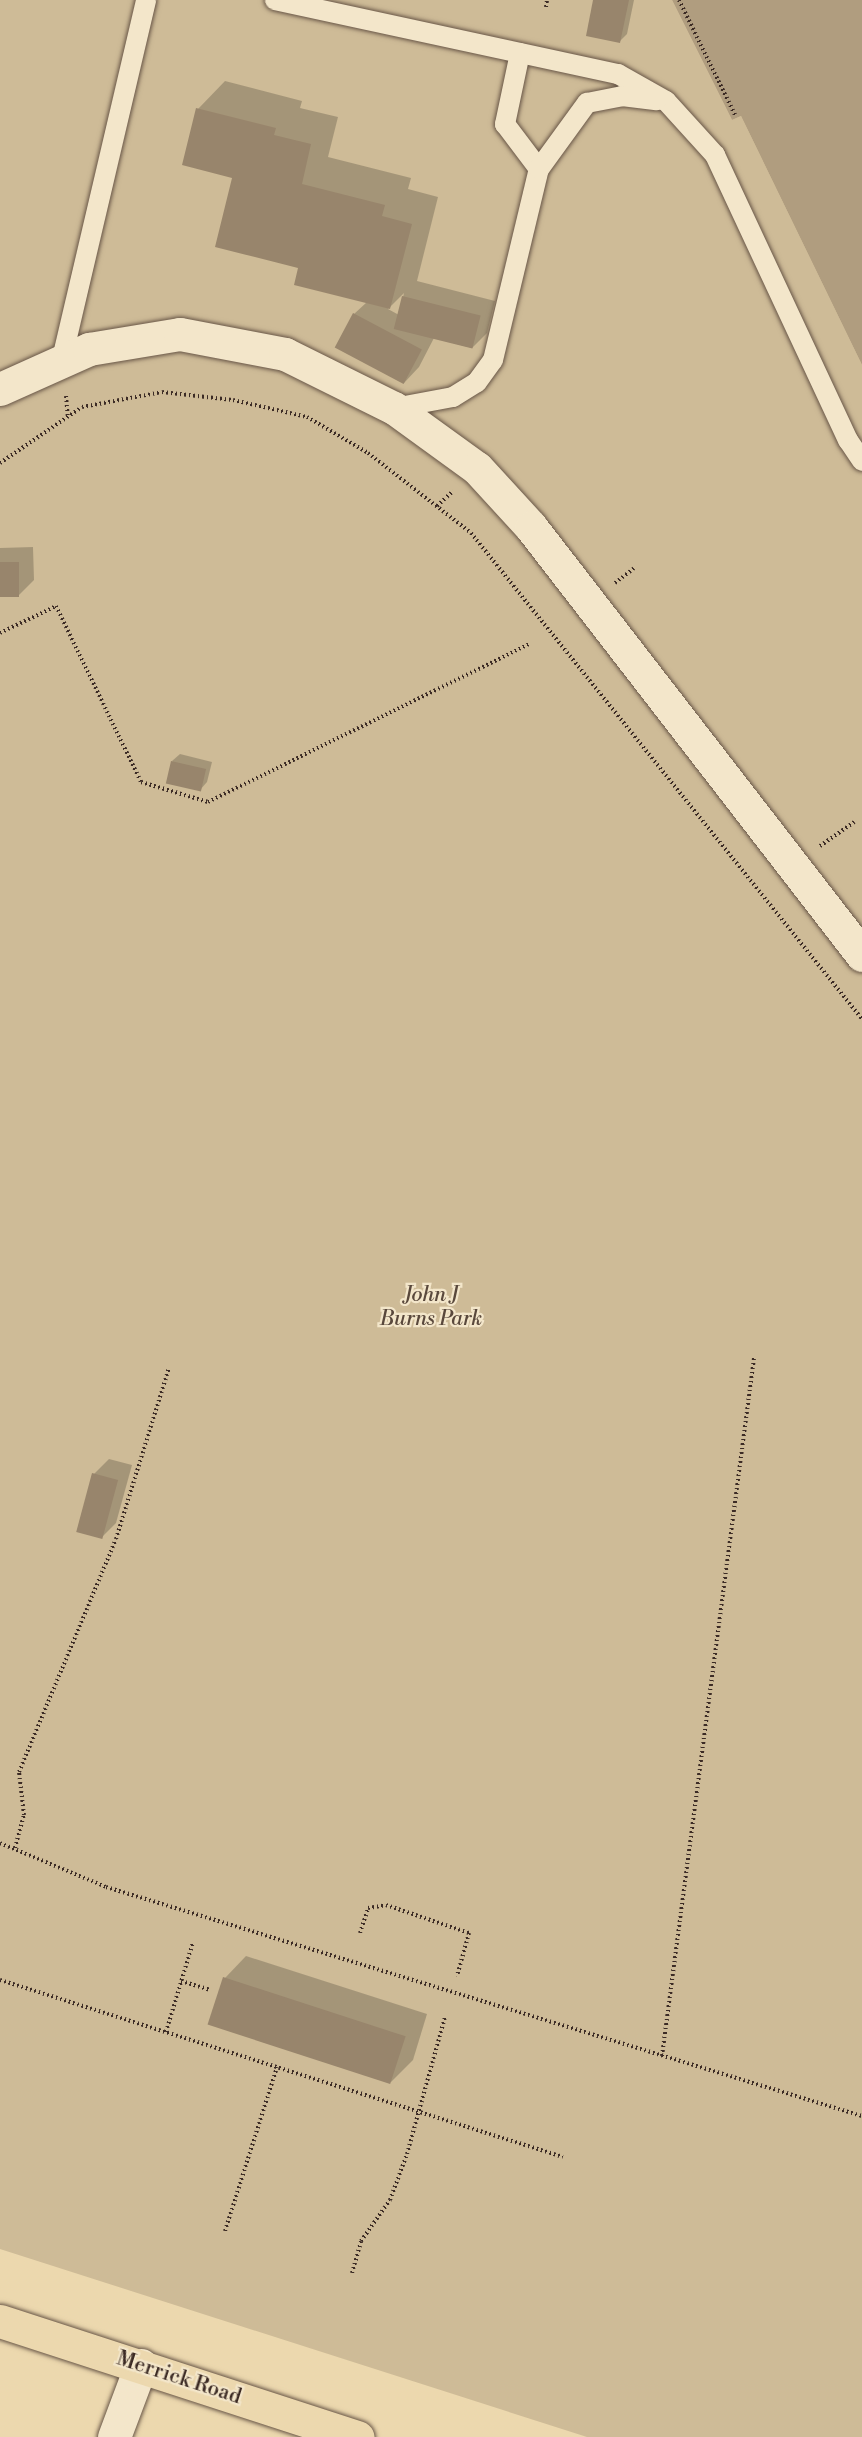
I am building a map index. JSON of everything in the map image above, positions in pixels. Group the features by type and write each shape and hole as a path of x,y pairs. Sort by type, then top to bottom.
{"main road":[{"name":"Merrick Road","path":"0,2320 358,2437"}],"street":[{"path":"0,389 89,349 180,334 285,354 394,408 477,468 531,528 862,955"},
{"path":"114,2437 141,2365"}],"lane":[{"path":"61,363 146,0"},
{"path":"275,0 618,74 666,101 715,154 848,440 862,460"},
{"path":"520,53 506,124 539,169"},
{"path":"394,408 453,397 477,382 493,360 539,169 587,103 622,96 666,101"}],"path":[{"path":"546,7 548,0"},
{"path":"679,0 736,117"},
{"path":"0,463 82,407 162,392 233,400 307,417 369,453 471,533 862,1019"},
{"path":"0,633 56,606 141,783 208,802 529,644"},
{"path":"810,853 854,822"},
{"path":"662,2056 754,1358"},
{"path":"15,1848 24,1815 19,1772 116,1539 169,1368"},
{"path":"0,1843 106,1887 862,2116"},
{"path":"360,1933 368,1908 386,1905 470,1933 457,1976"},
{"path":"166,2032 193,1942"},
{"path":"0,1980 563,2157"},
{"path":"181,1981 210,1989"},
{"path":"352,2273 361,2241 390,2200 419,2111 445,2017"},
{"path":"225,2231 277,2067"}],"green space":[{"name":"John J Burns Park","path":"0,0 672,0 732,120 741,116 862,365 862,2437 587,2437 0,2249"}],"shaded area":[{"path":"672,0 862,0 862,365 741,116 732,120"}],"building":[{"path":"593,0 629,0 620,43 586,36"},
{"path":"196,108 276,128 274,135 311,144 302,184 385,205 382,216 412,224 390,309 294,285 298,268 215,247 232,178 182,165"},
{"path":"402,296 481,316 472,349 394,329"},
{"path":"353,313 422,350 404,384 335,347"},
{"path":"0,562 19,562 19,597 0,597"},
{"path":"171,761 206,769 201,792 166,783"},
{"path":"92,1473 118,1480 102,1539 76,1532"},
{"path":"223,1977 406,2036 390,2084 208,2025"}]}
